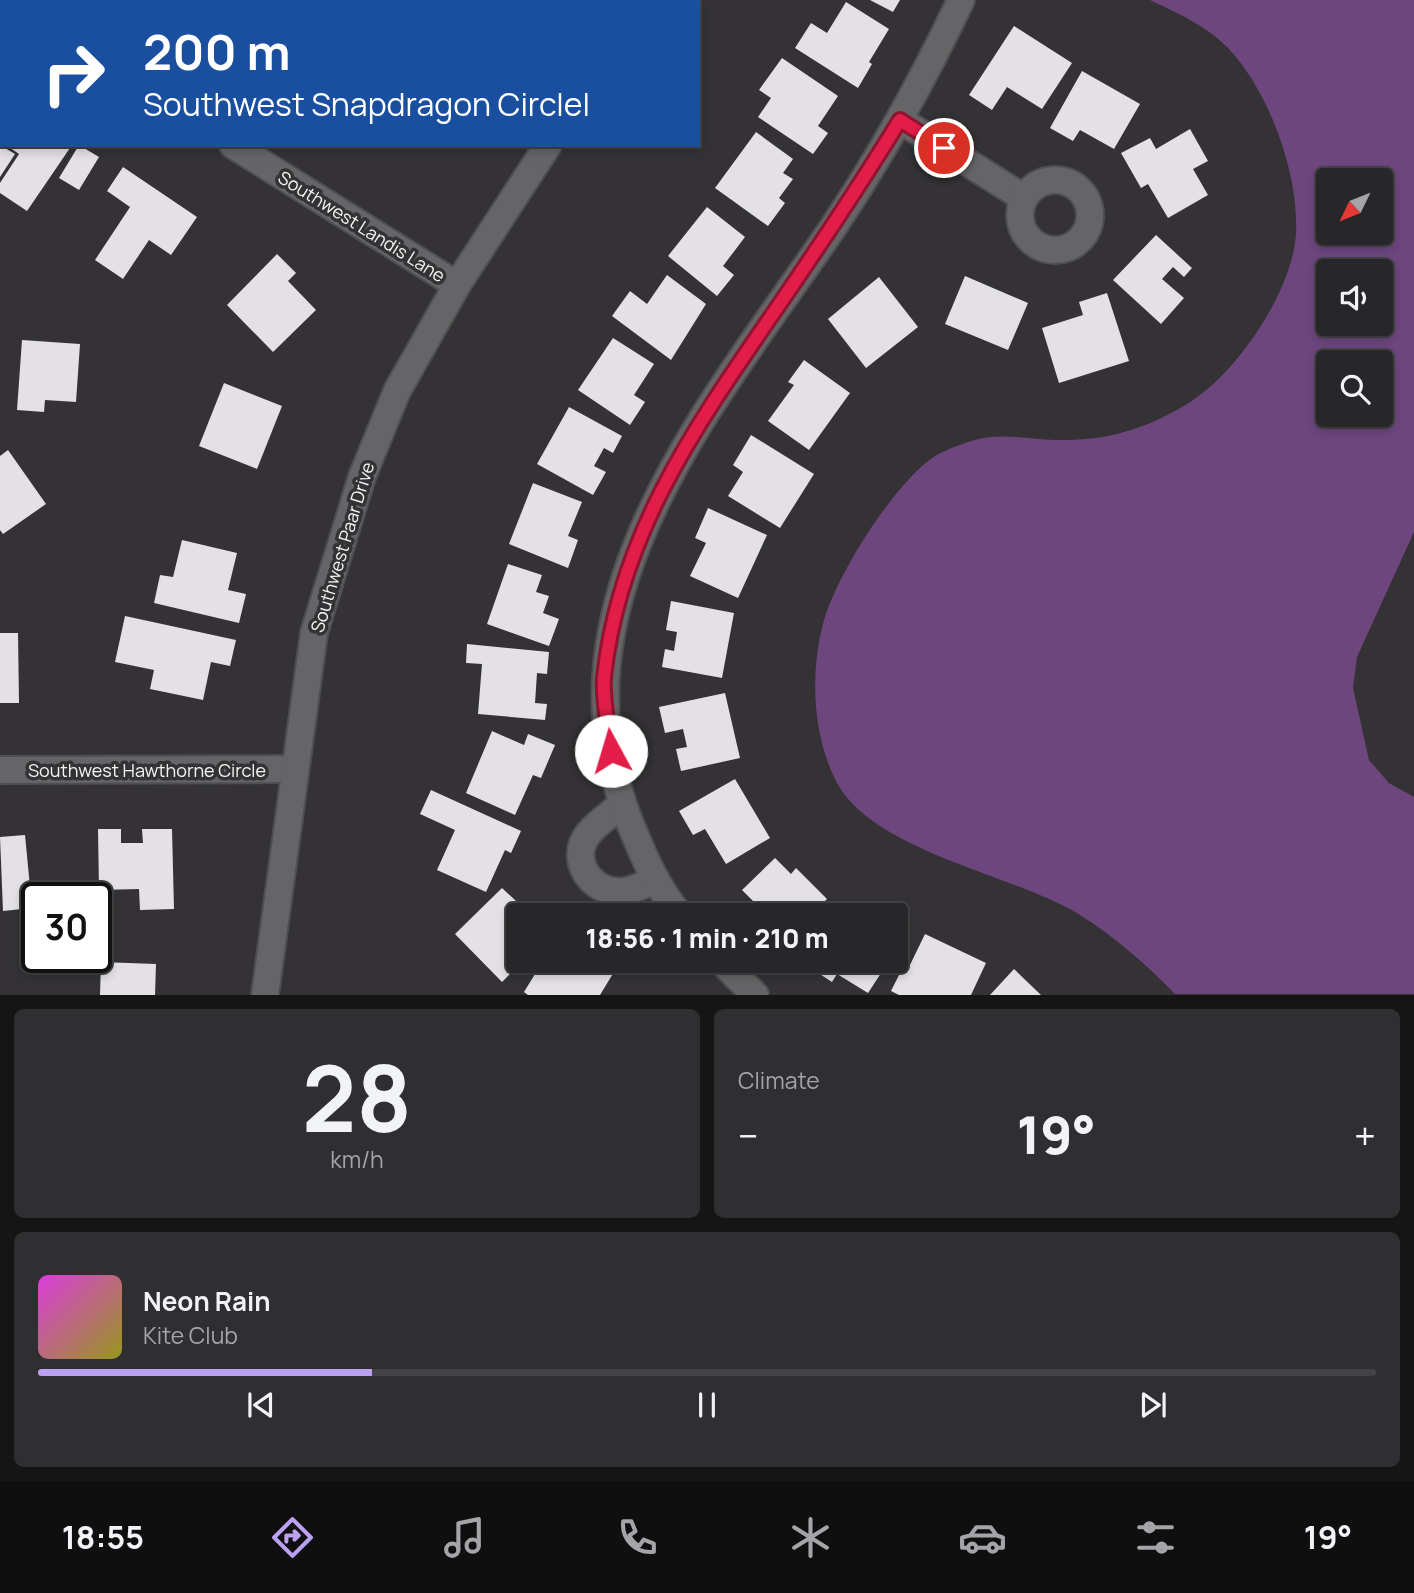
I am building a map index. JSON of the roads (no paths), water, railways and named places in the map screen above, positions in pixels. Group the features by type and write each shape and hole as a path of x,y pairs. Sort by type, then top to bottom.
{"street":[{"path":"669,903 622,804 611,751 604,680 615,608 659,493 703,415 835,223 900,120 961,0"},
{"path":"900,120 1024,198"},
{"name":"Southwest Landis Lane","path":"236,147 457,285"},
{"name":"Southwest Paar Drive","path":"265,995 293,769 314,633 362,477 397,391 457,285 547,147"},
{"name":"Southwest Hawthorne Circle","path":"0,770 293,769"},
{"path":"622,804 588,834 579,854 583,871 596,884 623,892 656,880"},
{"path":"733,973 755,995"}]}
